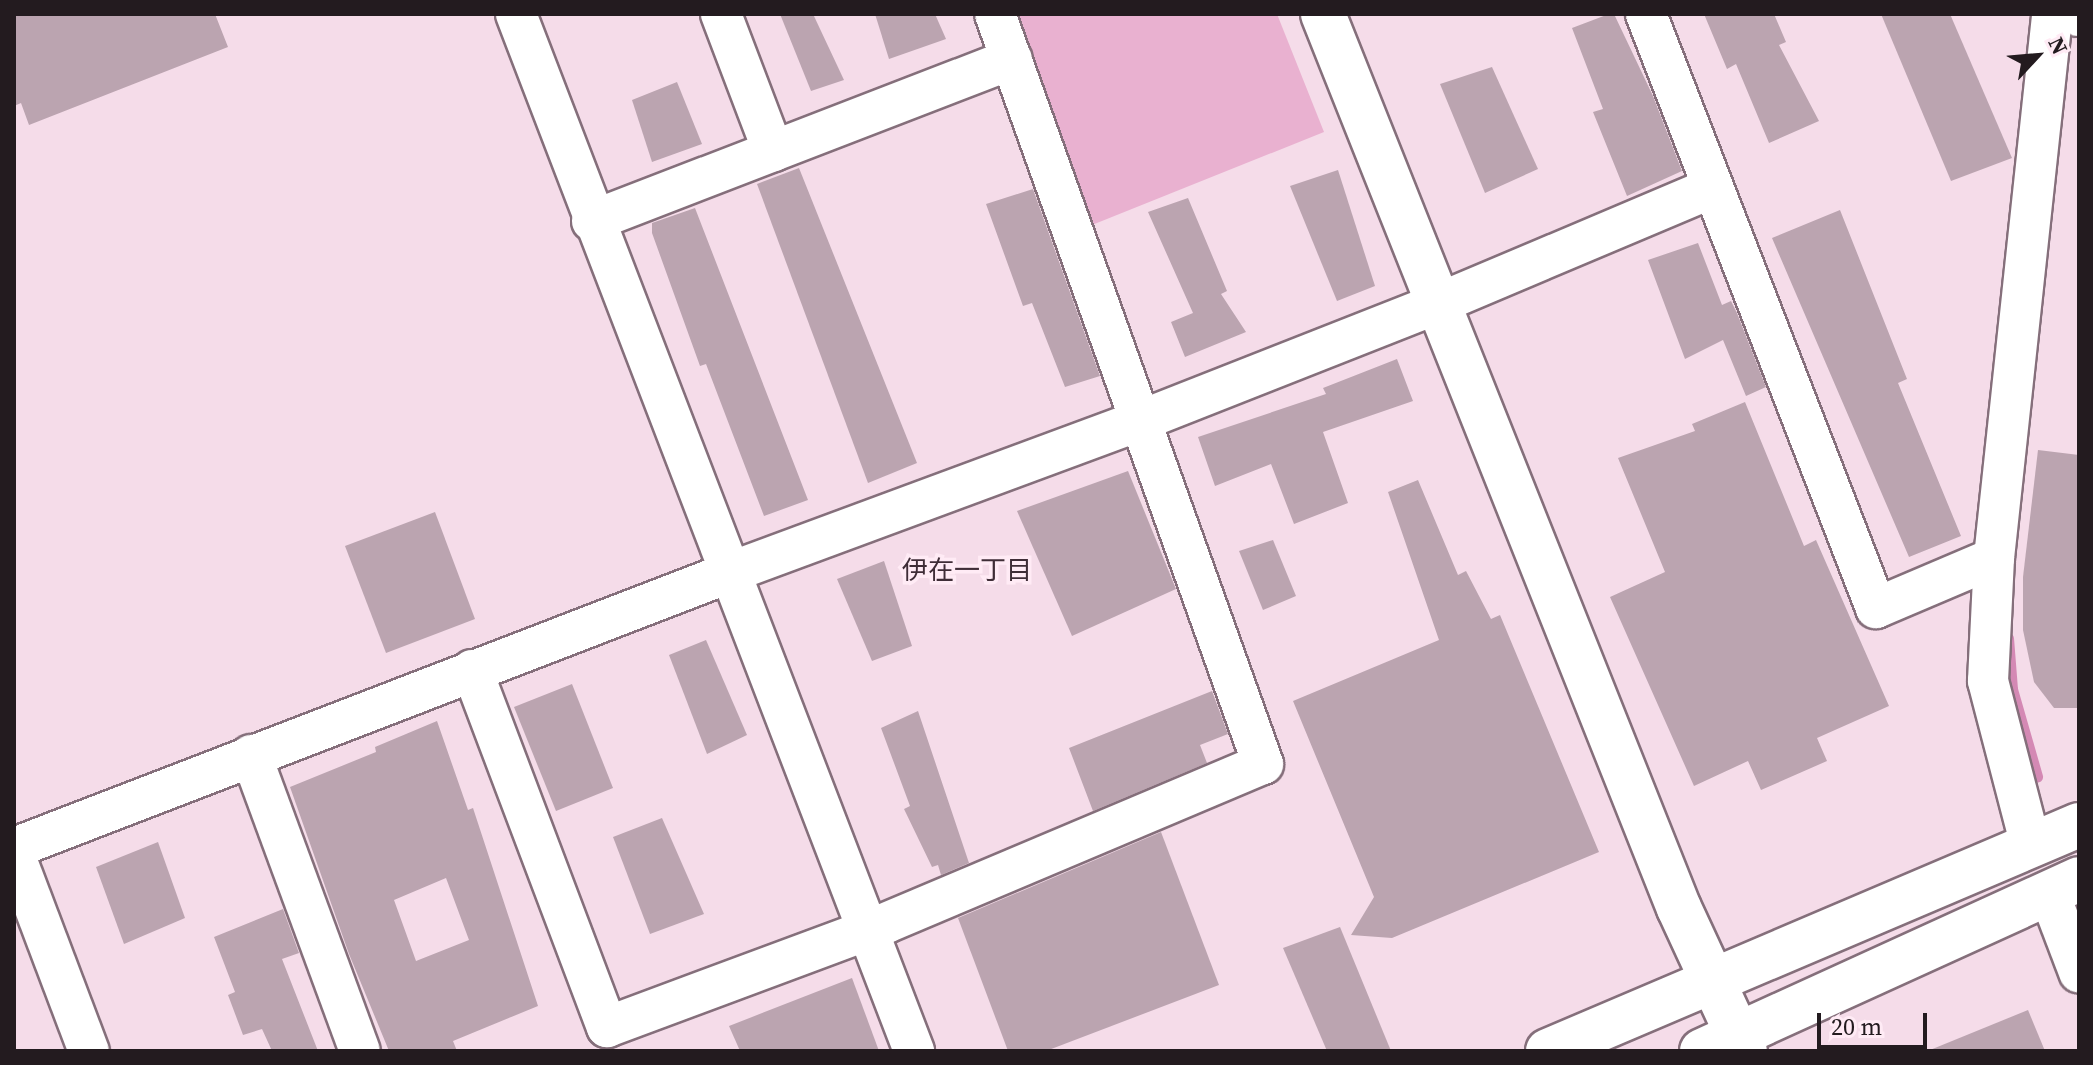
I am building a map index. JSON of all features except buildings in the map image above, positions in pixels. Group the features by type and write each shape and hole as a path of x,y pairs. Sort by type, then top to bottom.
{"street":[{"path":"516,14 592,221 914,1051"},
{"path":"721,14 773,151"},
{"path":"472,670 607,1027 867,930 1263,764 995,14"},
{"path":"1323,14 1679,908 1713,982 1728,1046 2064,886 2079,972"},
{"path":"1646,14 1876,608 1994,558"},
{"path":"2031,846 1988,681 1994,558 2066,20"},
{"path":"592,221 1012,59"},
{"path":"89,1051 14,851 472,670 1142,420 1437,304 1712,188"},
{"path":"251,755 360,1051"},
{"path":"1548,1051 2079,825"}],"shaded area":[{"path":"996,14 1277,14 1324,132 1082,229"}],"waterway":[{"path":"2008,638 2012,689 2037,776"}],"district":[{"name":"伊在一丁目","path":"967,571"}]}
